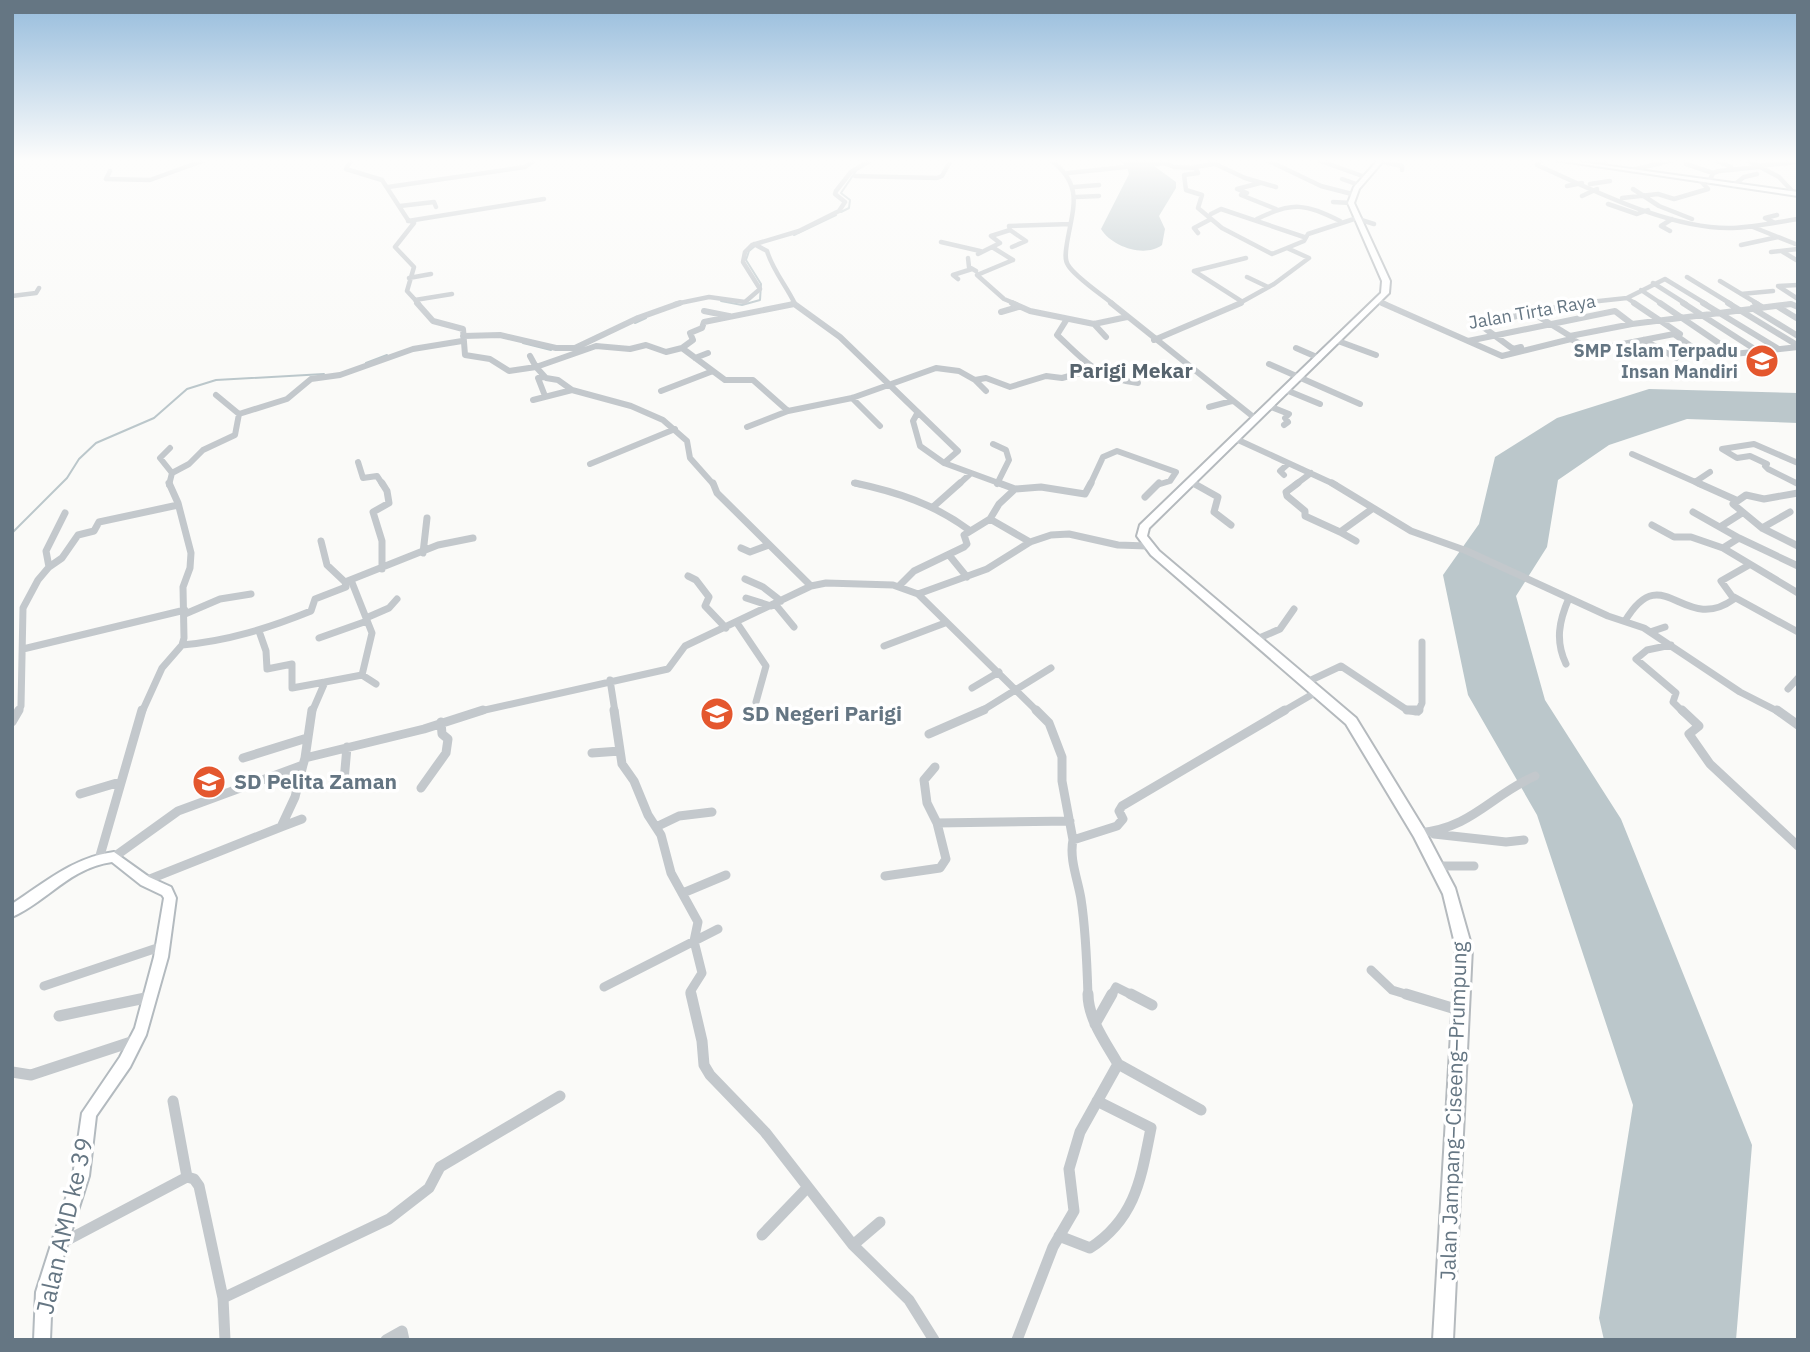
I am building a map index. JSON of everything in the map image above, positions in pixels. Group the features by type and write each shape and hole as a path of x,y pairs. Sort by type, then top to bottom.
{"main road":[{"path":"1147,545 1142,536 1144,527 1385,293 1386,281 1360,223"},
{"name":"Jalan Jampang–Ciseeng–Prumpung","path":"1147,545 1351,721 1425,833 1436,866 1450,893 1462,938 1462,1011 1443,1340"}],"street":[{"path":"412,223 395,247 414,267 407,291 430,319 463,329 467,356 487,358 509,371 536,367 596,346 630,349 646,345 666,352 682,348 692,340 690,333 702,328 701,323 794,304"},
{"path":"239,414 287,400 312,379 340,375 421,347 500,335 556,348 575,348 638,318 682,302 714,297 745,302 756,296 760,289 743,262 745,252 815,223"},
{"path":"1010,230 1009,226 1029,223"},
{"path":"1039,223 1048,226 1070,225 1066,262 1078,277 1256,419"},
{"path":"1198,233 1194,228 1201,223"},
{"path":"1218,223 1272,254 1304,241 1304,237"},
{"path":"1265,223 1288,234 1304,237 1335,223"},
{"path":"1666,223 1661,226 1670,231"},
{"path":"1697,223 1726,228 1770,223"},
{"path":"1757,223 1762,225"},
{"path":"1753,227 1798,247"},
{"path":"941,242 979,252 1000,243 991,236 1010,230"},
{"path":"1010,230 1026,241 1012,247"},
{"path":"1741,245 1778,237"},
{"path":"757,245 767,251 772,268 788,285 794,304 840,337 958,451 944,463"},
{"path":"958,279 954,274 1013,260 992,247"},
{"path":"1771,252 1798,247"},
{"path":"1154,340 1268,287 1309,258 1287,248"},
{"path":"1782,251 1798,261"},
{"path":"968,258 979,277 1018,307 1094,324 1127,317"},
{"path":"1241,301 1194,271 1246,258"},
{"path":"409,278 430,274"},
{"path":"1247,277 1268,287"},
{"path":"1687,277 1797,346"},
{"path":"1777,348 1718,312 1669,280 1653,283 1627,298 1587,301 1479,324 1513,349 1658,319 1679,316 1718,312 1740,310 1791,304 1798,307"},
{"path":"1720,281 1762,307"},
{"path":"1653,283 1756,350"},
{"path":"1798,285 1777,286 1798,296"},
{"path":"12,296 38,292 39,288"},
{"path":"1641,290 1732,352"},
{"path":"1741,294 1773,291"},
{"path":"415,300 452,294"},
{"path":"1627,298 1709,355 1797,346"},
{"name":"Jalan Tirta Raya","path":"1378,301 1468,341 1615,311 1632,324"},
{"path":"1602,301 1615,311"},
{"path":"1777,306 1798,319"},
{"path":"1001,312 1018,307"},
{"path":"1752,308 1798,336"},
{"path":"704,311 729,316"},
{"path":"1531,312 1590,348 1675,331"},
{"path":"1067,319 1057,335 1095,369 1119,383 1138,383"},
{"path":"1094,324 1106,337"},
{"path":"1468,341 1502,356 1571,339 1592,350 1674,334 1706,357 1797,346"},
{"path":"1644,340 1676,358"},
{"path":"1338,341 1376,355"},
{"path":"682,348 728,381 753,380 788,411"},
{"path":"1296,348 1320,358"},
{"path":"695,358 708,353"},
{"path":"530,356 541,377 545,396"},
{"path":"1269,364 1360,404"},
{"path":"747,426 788,411 852,398 936,368 956,369 975,380 986,391"},
{"path":"975,380 986,378 1010,387 1046,376 1062,378 1095,369"},
{"path":"661,391 713,371"},
{"path":"529,381 541,377 558,380 572,390 631,406 663,420 687,441 690,458 713,482 717,494 811,586"},
{"path":"533,400 572,390"},
{"path":"1286,390 1320,404"},
{"path":"216,395 239,414"},
{"path":"852,398 880,426"},
{"path":"1209,407 1231,401"},
{"path":"1269,406 1290,415 1284,418 1288,423 1284,425"},
{"path":"918,412 913,421 920,446 944,463 970,474 1015,489 1041,487 1086,493 1094,468 1108,453 1117,451 1176,472 1170,481 1159,483 1145,497"},
{"path":"172,472 189,464 203,450 235,435 239,414"},
{"path":"590,464 675,429"},
{"path":"1236,439 1353,494 1372,509 1411,531 1467,551 1650,632 1740,692 1772,702 1798,725"},
{"path":"993,444 1006,450 1009,460 997,484"},
{"path":"1798,463 1754,444 1721,449 1737,458 1750,456 1767,464 1765,466 1768,469 1798,484"},
{"path":"170,448 160,458 172,472"},
{"path":"1632,454 1736,500"},
{"path":"358,462 363,478 377,477 387,491 389,503 373,512 382,541 382,569"},
{"path":"1284,475 1280,471 1288,464"},
{"path":"106,858 120,782 150,687 162,668 183,645 183,587 190,568 191,553 178,505 169,485 172,472"},
{"path":"1695,482 1710,472"},
{"path":"933,507 970,474"},
{"path":"1311,474 1286,492 1286,496 1305,511 1305,516 1356,541"},
{"path":"1193,482 1219,498 1214,512 1231,525"},
{"path":"854,483 889,489 933,507 969,530"},
{"path":"899,586 907,575 966,546 964,535 990,519 999,504 1015,489"},
{"path":"1795,496 1761,499 1746,495 1733,504 1762,528 1798,545"},
{"path":"12,722 21,706 23,608 37,580 48,567 62,558 78,535 94,531 99,522 178,505"},
{"path":"1339,532 1372,509"},
{"path":"1693,512 1798,566"},
{"path":"1762,528 1790,512"},
{"path":"48,567 46,551 65,513"},
{"path":"1720,527 1742,513"},
{"path":"423,553 422,539 427,529 427,518"},
{"path":"990,519 1030,542"},
{"path":"1652,525 1672,537 1692,537 1723,548 1798,593"},
{"path":"918,594 994,566 1030,542 1048,535 1067,534 1118,545 1147,545"},
{"path":"348,581 444,544 473,538"},
{"path":"1723,548 1739,538"},
{"path":"321,541 327,565 348,581 367,620 372,640 362,675"},
{"path":"741,548 754,552 769,545"},
{"path":"949,555 967,577"},
{"path":"1749,565 1721,581 1734,597 1798,632"},
{"path":"688,576 696,580 709,597 705,606 726,628"},
{"path":"745,579 763,587 794,627"},
{"path":"183,645 222,642 311,611 315,599 346,587 348,581"},
{"path":"12,911 82,866 106,858 187,807 239,790 304,761 441,722 610,680 668,669 674,665 678,652 685,646 811,586 826,583 899,586 918,594 1017,690 1052,729 1062,757 1062,782 1073,840 1071,849 1081,899 1087,952 1088,1005 1095,1024 1118,1064 1201,1110"},
{"path":"23,649 185,612 220,599 251,594"},
{"path":"1625,621 1636,603 1651,594 1663,595 1693,609 1708,612 1718,611 1734,597"},
{"path":"746,598 776,604"},
{"path":"1566,663 1557,640 1560,617 1569,598"},
{"path":"319,638 367,620 389,608 397,599"},
{"path":"1256,639 1280,629 1294,609"},
{"path":"737,623 766,666 756,702"},
{"path":"884,646 945,623"},
{"path":"1650,632 1665,627"},
{"path":"259,631 266,651 267,669 292,664 292,688 362,675 376,684"},
{"path":"1307,682 1332,667 1341,666 1407,710 1418,712 1422,703 1422,642"},
{"path":"1671,645 1647,650 1636,659 1676,693 1673,702 1699,726 1689,734 1710,765 1756,805 1780,833 1798,846"},
{"path":"929,734 984,710 1051,668"},
{"path":"972,688 999,672"},
{"path":"1788,689 1798,678"},
{"path":"610,680 622,764 634,781 663,839 671,873 699,926 694,941 702,973 690,992 702,1041 704,1065 710,1075 765,1132 853,1245 909,1300 934,1340"},
{"path":"281,827 295,797 304,761 310,715 325,682"},
{"path":"1073,840 1117,826 1122,819 1119,811 1122,806 1186,766 1318,691"},
{"path":"421,788 447,749 448,739 442,734 441,722"},
{"path":"243,758 307,738"},
{"path":"344,781 347,747"},
{"path":"592,753 620,751"},
{"path":"885,876 940,869 945,865 946,859 937,823 927,803 924,780 935,767"},
{"path":"1425,833 1466,823 1514,784 1535,776"},
{"path":"80,794 120,782"},
{"path":"656,827 679,816 712,812"},
{"path":"145,881 302,819"},
{"path":"937,823 1070,821"},
{"path":"1425,833 1506,842 1524,840"},
{"name":"Jalan AMD ke 39","path":"42,1340 44,1292 81,1176 89,1113 137,1041 163,946 169,895 163,888 145,881 106,858"},
{"path":"1436,866 1474,866"},
{"path":"683,893 726,874"},
{"path":"604,987 718,929"},
{"path":"44,986 163,946"},
{"path":"1371,970 1392,990 1462,1011"},
{"path":"1095,1024 1116,987 1152,1004"},
{"path":"59,1016 150,997"},
{"path":"12,1072 31,1075 137,1041"},
{"path":"1017,1340 1059,1236 1074,1211 1069,1175 1072,1156 1084,1121 1118,1064"},
{"path":"223,1298 389,1219 429,1188 440,1167 560,1096"},
{"path":"173,1101 187,1177"},
{"path":"1059,1236 1090,1248 1102,1242 1121,1224 1134,1203 1151,1128 1097,1101"},
{"path":"60,1244 187,1177 194,1179 199,1186 223,1298 225,1340"},
{"path":"762,1235 807,1188"},
{"path":"853,1245 880,1222"},
{"path":"386,1340 402,1331 404,1340"}],"shaded area":[{"path":"1104,223 1162,223 1165,229 1162,245 1147,251 1129,249 1113,241 1101,229"},
{"path":"1649,389 1798,393 1798,423 1687,419 1609,445 1558,480 1547,547 1516,596 1545,700 1621,819 1752,1145 1736,1340 1604,1340 1599,1318 1633,1105 1537,815 1468,695 1443,575 1479,524 1495,457 1557,418"}],"waterway":[{"path":"794,235 819,223"},
{"path":"721,301 742,305 760,300 761,284 746,260 749,251 755,246"},
{"path":"635,323 646,318"},
{"path":"523,343 551,350"},
{"path":"366,363 387,355"},
{"path":"12,533 67,478 79,459 96,443 154,418 187,389 216,380 324,374"}],"place":[{"name":"SMP Islam Terpadu Insan Mandiri","path":"1762,361"},
{"name":"SD Negeri Parigi","path":"717,714"},
{"name":"SD Pelita Zaman","path":"209,782"}],"district":[{"name":"Parigi Mekar","path":"1131,371"}]}
